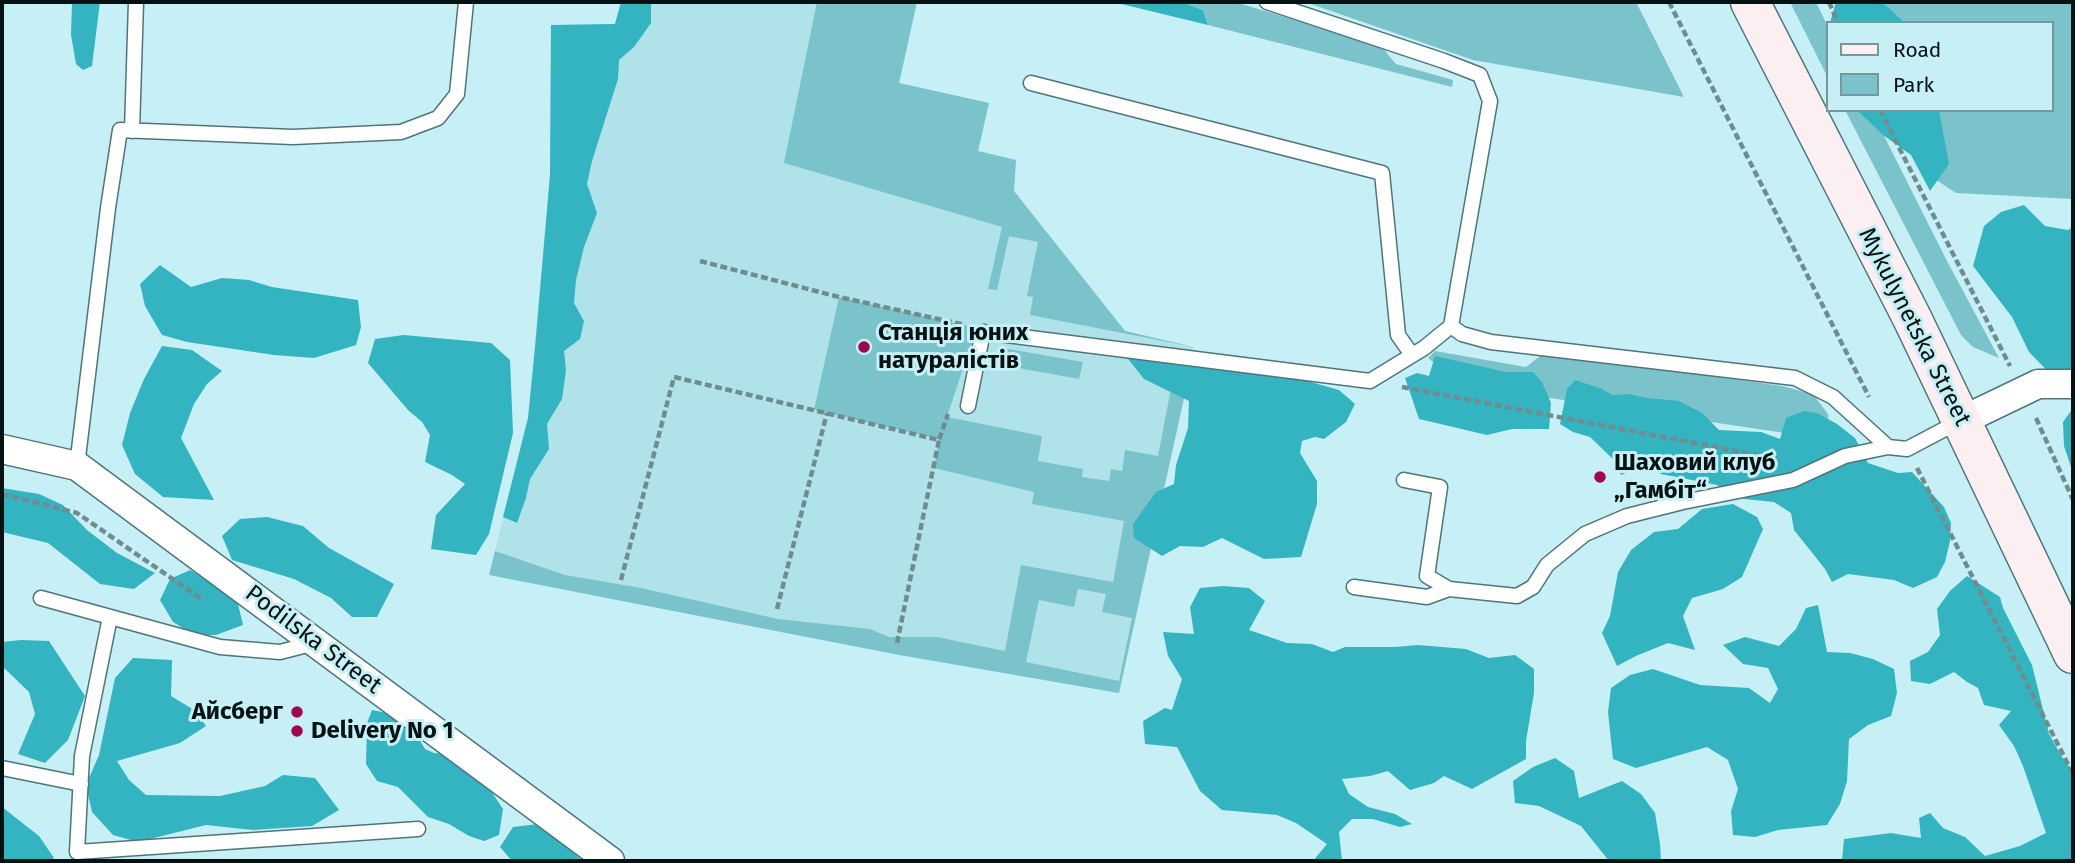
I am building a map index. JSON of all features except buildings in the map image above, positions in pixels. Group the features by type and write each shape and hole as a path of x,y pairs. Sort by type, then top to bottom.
{"main road":[{"name":"Mykulynetska Street","path":"1750,2 1912,318 2073,654"}],"street":[{"path":"1961,421 2039,384 2073,384"},
{"name":"Podilska Street","path":"2,449 77,466 610,861"}],"lane":[{"path":"132,131 136,2"},
{"path":"77,466 120,130 334,135 401,132 439,118 457,94 466,2"},
{"path":"968,406 983,332 1370,381 1451,326 1490,100 1480,75 1267,2"},
{"path":"1031,83 1382,173 1398,335 1412,355"},
{"path":"1451,326 1462,334 1491,342 1795,378 1833,397 1888,447"},
{"path":"1404,480 1440,487 1426,576 1449,589 1517,596 1533,587 1547,565 1585,534 1627,516 1793,480 1845,456 1888,447 1907,449 1961,421"},
{"path":"1354,587 1427,597 1449,589"},
{"path":"41,598 219,647 280,652 316,643"},
{"path":"110,617 82,756 74,856 418,829"},
{"path":"2,768 81,784"}],"path":[{"path":"1669,2 1871,401"},
{"path":"1829,2 1837,21"},
{"path":"1881,112 2023,391 2073,500"},
{"path":"700,261 839,297 968,326 983,332"},
{"path":"621,580 674,377 940,440"},
{"path":"1370,381 1821,467"},
{"path":"897,643 940,440 951,404"},
{"path":"777,609 827,413"},
{"path":"1907,449 2073,775"}],"shaded area":[{"path":"72,2 100,2 92,66 83,70 76,64 71,35"},
{"name":"Станція юних натуралістів","path":"621,2 917,2 899,83 989,103 978,151 1016,160 1014,191 1125,331 1194,347 1119,693 894,654 489,575 528,418 550,175 551,25 615,24"},
{"path":"621,2 651,2 651,23 634,47 619,60 618,79 587,184 597,213 584,247 576,280 574,303 584,321 580,339 564,351 566,370 562,399 547,424 549,449 530,479 517,523 503,517 528,418 535,348 550,175 551,25 615,24"},
{"path":"1113,2 1181,2 1203,10 1208,25"},
{"path":"1836,2 1882,2 1903,21 1831,21"},
{"path":"1859,112 1939,112 1949,164 1930,191 1911,155 1883,135"},
{"path":"2024,205 2045,226 2068,230 2073,227 2073,393 2069,393 2029,352 2012,317 1973,266 1984,226 2001,212"},
{"path":"160,265 191,287 222,278 249,280 272,287 358,300 361,327 356,345 314,358 187,342 162,335 145,306 140,284"},
{"path":"404,335 491,343 510,360 513,433 489,534 476,555 431,549 436,515 465,484 425,462 430,435 422,422 408,410 368,363 375,339"},
{"path":"162,346 192,350 222,371 207,384 194,404 181,438 214,500 163,497 135,474 122,445 130,413"},
{"path":"1173,352 1202,367 1293,377 1339,390 1355,404 1346,422 1324,439 1315,437 1302,441 1300,453 1317,481 1317,504 1301,557 1264,559 1222,538 1203,547 1180,546 1162,556 1134,538 1133,524 1156,492 1174,484 1176,465 1188,428 1189,401 1144,379 1125,355"},
{"path":"1435,356 1506,372 1533,372 1542,382 1551,403 1549,429 1512,429 1487,435 1419,419 1405,378 1417,373 1429,376"},
{"path":"1575,380 1612,395 1629,394 1679,401 1702,413 1719,430 1761,432 1780,439 1786,418 1804,411 1817,413 1855,438 1868,463 1898,473 1912,472 1944,507 1951,523 1945,562 1937,577 1913,588 1894,580 1848,574 1832,582 1794,530 1791,513 1774,502 1744,499 1717,485 1661,474 1644,465 1621,475 1616,462 1590,437 1573,432 1560,424 1567,389"},
{"path":"2073,408 2073,473 2064,446 2063,422"},
{"path":"2,488 39,494 63,505 87,530 117,553 155,573 134,589 100,584 48,543 2,532"},
{"path":"1733,504 1757,517 1763,529 1742,577 1723,589 1692,598 1683,616 1695,650 1668,643 1617,666 1602,633 1610,616 1618,572 1631,550 1654,532 1678,529 1702,509"},
{"path":"267,517 303,526 329,548 394,584 377,617 352,617 331,598 294,579 232,560 222,536 240,519"},
{"path":"190,570 215,585 238,604 243,625 216,635 194,635 173,622 160,600 170,579"},
{"path":"1967,576 2000,597 2032,665 2049,734 2073,771 2073,861 1842,861 1844,839 1891,833 1921,838 1919,818 1930,813 1943,828 1965,837 1985,856 2020,846 2046,833 2023,766 2014,746 1999,725 2011,711 1984,705 1978,688 1954,672 1930,684 1911,681 1910,661 1928,652 1940,635 1937,609 1950,591"},
{"path":"1200,588 1249,588 1265,601 1249,630 1287,643 1312,644 1333,652 1345,647 1418,645 1466,649 1489,658 1515,655 1534,669 1534,693 1526,741 1526,759 1472,789 1444,776 1434,783 1410,790 1388,771 1342,779 1349,794 1368,807 1395,814 1412,824 1400,827 1373,819 1352,819 1339,832 1342,861 1313,861 1327,844 1296,823 1277,815 1222,810 1200,791 1177,747 1145,744 1143,721 1165,708 1172,710 1182,679 1168,656 1163,632 1194,634 1190,607"},
{"path":"1818,605 1827,652 1850,653 1873,659 1894,669 1897,693 1891,716 1868,725 1849,739 1847,781 1840,804 1827,825 1778,830 1755,837 1733,835 1731,811 1738,789 1728,760 1707,747 1636,768 1613,759 1608,712 1611,688 1630,675 1653,669 1700,685 1749,688 1770,703 1778,689 1768,668 1743,664 1723,645 1745,637 1779,646 1796,629 1806,608"},
{"path":"49,641 85,696 68,740 45,763 18,754 35,714 29,692 2,666 2,642"},
{"path":"133,658 172,660 171,696 194,710 206,726 180,743 117,761 129,780 146,795 220,796 265,786 283,775 315,778 339,810 312,826 253,830 206,825 138,842 113,835 92,812 86,785 99,755 115,678"},
{"path":"372,710 392,714 415,732 425,749 434,753 453,754 491,791 503,809 499,835 484,841 469,836 449,824 428,817 398,787 377,781 366,764 367,723"},
{"path":"1555,758 1574,771 1579,798 1622,781 1641,794 1655,813 1661,861 1609,861 1581,826 1539,806 1515,803 1513,781 1533,767"},
{"path":"2,807 39,836 54,858 51,861 2,861"},
{"path":"538,824 583,861 512,861 500,847 513,827"}],"green space":[{"path":"817,2 917,2 899,83 989,103 978,151 1016,160 1014,191 1125,331 1194,347 1030,315 1033,297 1027,296 1038,242 1009,236 997,290 988,289 1002,227 784,163"},
{"path":"1181,2 1235,2 1381,46 1396,64 1453,80 1452,87 1208,25 1203,10"},
{"path":"1305,2 1636,2 1684,97 1473,60"},
{"path":"1790,2 1816,2 1826,23 1826,74"},
{"path":"1835,2 2073,2 2073,199 1956,193 1918,168 1890,112 2054,112 2054,21 1845,21"},
{"path":"1846,112 1872,112 1999,358 1973,347 1961,335"},
{"path":"839,297 968,326 983,332 973,338 947,417 1042,436 1038,461 1083,469 1082,477 1109,481 1111,469 1122,471 1125,450 1158,456 1172,383 1187,385 1119,693 894,654 489,575 495,551 565,575 641,588 778,619 870,629 889,637 937,637 1005,651 1021,565 1113,582 1124,521 1032,504 1034,492 934,468 939,439 814,410","holes":["1078,589 1106,594 1102,612 1132,618 1119,681 1026,662 1039,600 1074,607"]},
{"path":"1003,348 1083,362 1079,379 996,364"},
{"path":"1435,351 1526,367 1545,352 1782,386 1813,394 1828,414 1829,428 1805,436 1436,381 1440,367 1428,358"}],"place":[{"name":"Станція юних натуралістів","path":"864,347"},
{"name":"Шаховий клуб „Гамбіт“","path":"1600,477"},
{"name":"Айсберг","path":"297,712"},
{"name":"Delivery No 1","path":"297,731"}]}
